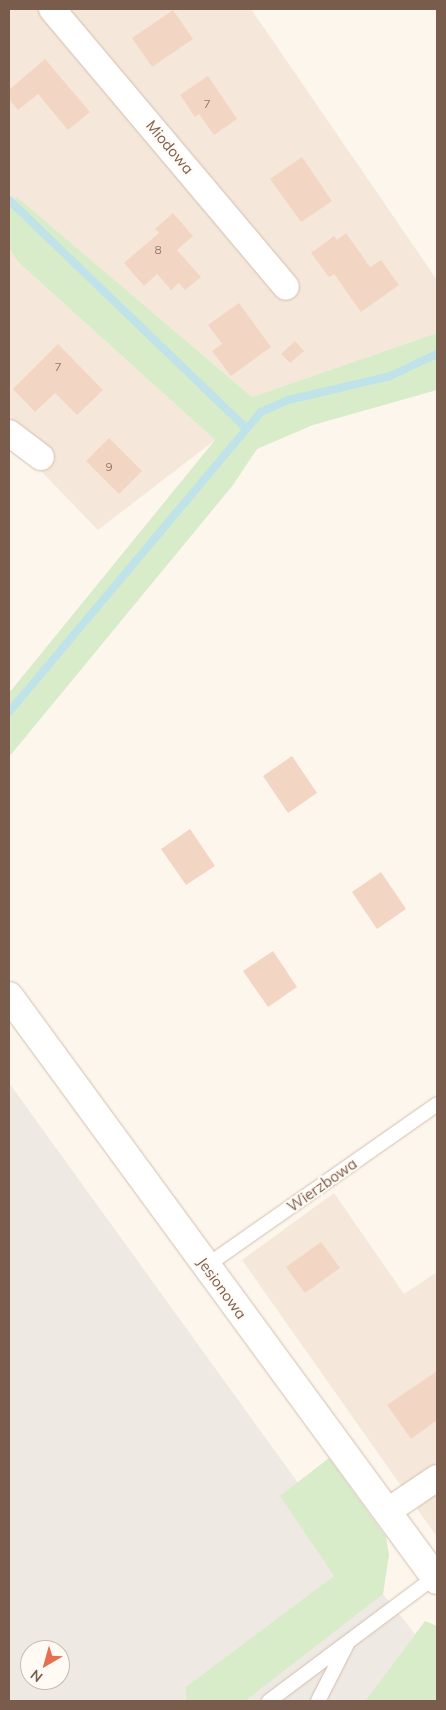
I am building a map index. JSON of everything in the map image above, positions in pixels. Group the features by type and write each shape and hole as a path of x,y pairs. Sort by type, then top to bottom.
{"street":[{"name":"Miodowa","path":"52,9 286,287"},
{"path":"9,433 40,457"},
{"name":"Jesionowa","path":"9,996 436,1578"},
{"path":"388,1511 437,1478"}],"lane":[{"name":"Wierzbowa","path":"206,1266 437,1104"},
{"path":"269,1701 436,1578"},
{"path":"318,1701 348,1642"}],"shaded area":[{"path":"9,9 251,9 437,280 437,333 252,397 18,198 9,205"},
{"path":"9,249 18,262 215,440 98,530 9,438"},
{"path":"9,1083 335,1534 415,1634 365,1701 9,1701"},
{"path":"334,1193 404,1294 437,1272 437,1537 242,1260"}],"green space":[{"path":"17,197 252,397 437,333 437,390 313,425 257,449 233,485 9,757 9,693 215,440 18,262 9,249 9,205"},
{"path":"329,1458 386,1537 389,1555 383,1594 245,1701 186,1701 186,1687 334,1576 280,1496"},
{"path":"425,1621 437,1626 437,1701 365,1701"}],"building":[{"path":"173,10 193,39 152,67 132,38"},
{"path":"45,59 90,112 68,130 38,94 18,110 9,99 9,90"},
{"path":"208,76 237,119 214,135 199,114 195,117 180,95"},
{"path":"302,157 332,201 301,222 270,179"},
{"path":"173,213 193,236 177,250 201,277 185,290 179,283 171,290 157,274 144,286 124,263 159,233 155,229"},
{"path":"346,233 370,267 381,260 399,285 361,312 334,274 329,277 311,253 334,236 337,240"},
{"path":"239,303 271,347 231,376 212,351 222,344 208,325"},
{"path":"295,341 304,351 290,363 281,354"},
{"path":"58,344 103,390 77,415 55,393 35,412 13,389"},
{"path":"109,438 142,471 119,494 86,461"},
{"path":"292,756 317,793 288,813 263,776"},
{"path":"190,829 215,866 186,885 161,849"},
{"path":"381,872 406,909 377,929 352,892"},
{"path":"273,951 297,987 268,1007 243,971"},
{"path":"321,1242 340,1268 305,1293 286,1267"},
{"path":"437,1371 437,1420 411,1439 387,1405"}],"waterway":[{"path":"9,200 246,428"},
{"path":"9,712 261,412 288,400 390,376 437,354"}]}
